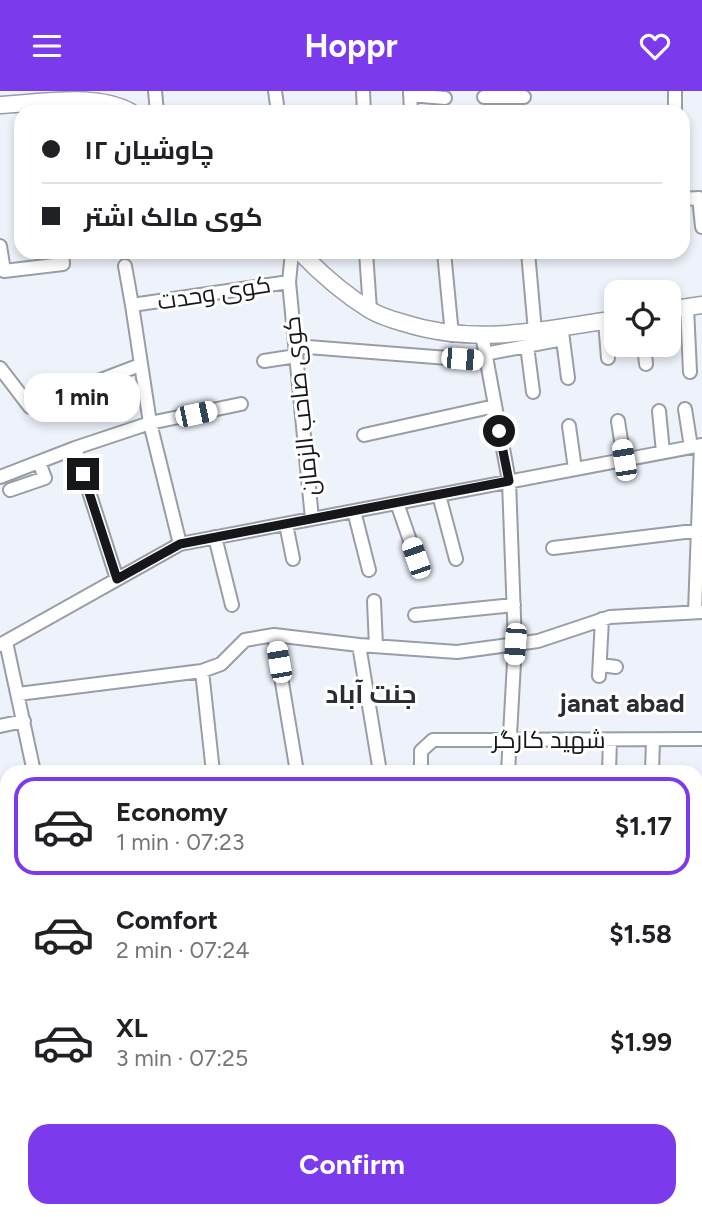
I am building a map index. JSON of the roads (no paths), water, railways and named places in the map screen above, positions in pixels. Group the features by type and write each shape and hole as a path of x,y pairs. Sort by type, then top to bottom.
{"main road":[{"path":"62,105 87,101 103,105"},
{"path":"307,259 338,288 370,310 416,327 452,335 535,331 562,334 604,322"}],"street":[{"path":"410,93 445,98"},
{"path":"484,97 524,94"},
{"path":"690,199 699,198 702,227"},
{"path":"0,246 4,271 58,259"},
{"name":"کوی صاحب الزمان","path":"291,259 289,282 312,519"},
{"path":"366,259 370,310"},
{"path":"445,259 452,335"},
{"path":"529,259 535,331"},
{"path":"125,265 132,305"},
{"name":"کوی وحدت","path":"180,544 150,423 132,305 289,282"},
{"path":"690,372 695,306"},
{"path":"264,361 295,351 486,358 562,334 568,378"},
{"path":"482,335 509,481 515,644 508,765"},
{"path":"527,346 533,392"},
{"path":"645,357 646,364"},
{"path":"0,368 30,407 140,365"},
{"path":"0,477 150,423 241,404"},
{"path":"364,435 495,406"},
{"path":"18,694 202,671 221,664 245,640 274,635 457,652 538,641 610,617 698,612 701,474 698,445 685,409"},
{"path":"659,411 663,452"},
{"path":"618,421 624,460"},
{"path":"569,426 575,469"},
{"path":"33,765 18,694 3,643 180,544 698,445"},
{"path":"75,448 117,579"},
{"path":"10,490 45,478 39,462"},
{"path":"439,495 456,559"},
{"path":"397,503 416,558"},
{"path":"354,511 369,570"},
{"path":"286,524 292,559"},
{"path":"553,548 700,530"},
{"path":"215,537 232,605"},
{"path":"374,601 376,646"},
{"path":"415,615 514,605"},
{"path":"602,619 600,670 616,667"},
{"path":"274,635 296,765"},
{"path":"359,645 379,765"},
{"path":"202,671 212,765"},
{"path":"0,726 24,721"},
{"name":"شهید کارگر","path":"421,765 421,751 433,740 702,739"},
{"path":"609,765 610,740"},
{"path":"652,765 653,740"}],"district":[{"name":"جنت آباد","path":"371,694"},
{"name":"janat abad","path":"622,703"}]}
